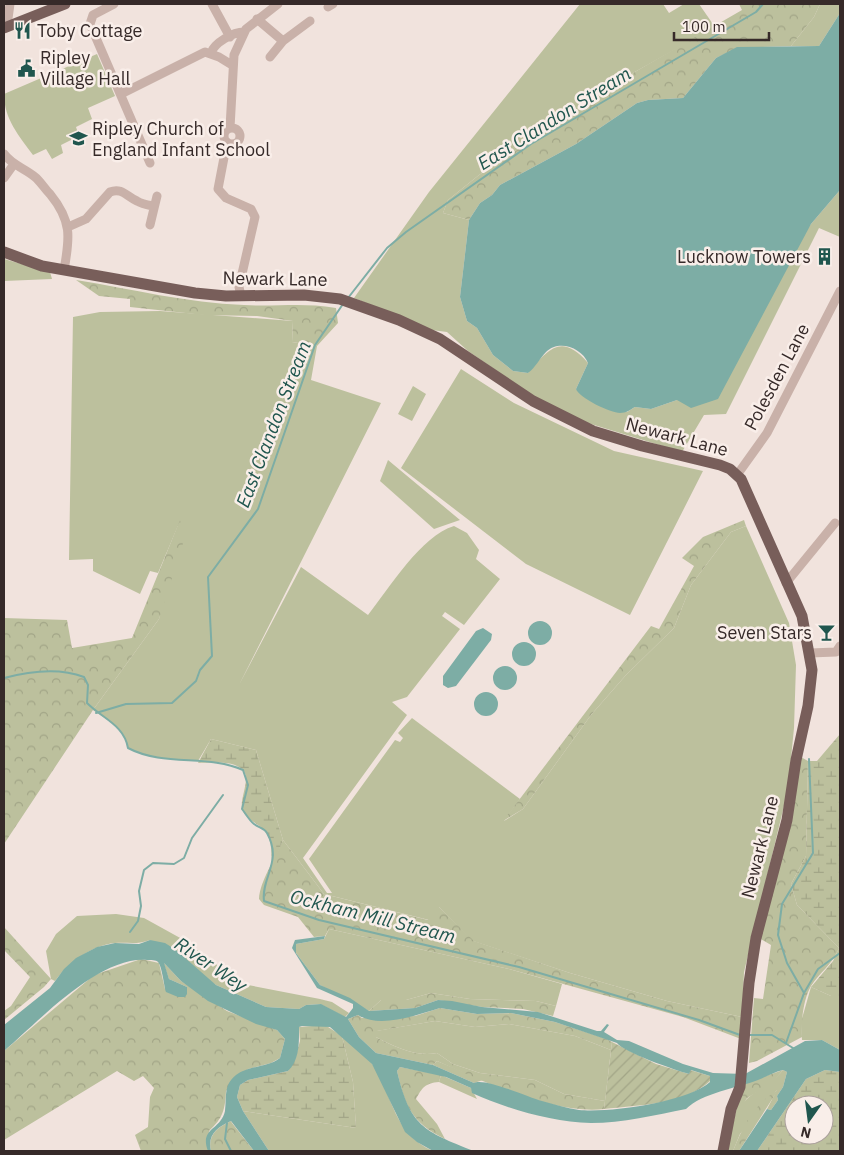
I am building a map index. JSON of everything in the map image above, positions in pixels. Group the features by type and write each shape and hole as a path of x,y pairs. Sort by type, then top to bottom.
{"main road":[{"path":"6,27 65,4"},
{"name":"Newark Lane","path":"4,252 42,266 195,293 241,296 304,294 340,299 440,338 533,401 572,422 614,438 720,465 730,469 737,475 743,484 802,616 810,652 811,688 796,760 782,844 767,890 756,936 744,1034 740,1087 731,1109 723,1151"}],"street":[{"path":"6,27 10,4"},
{"path":"114,4 93,15 90,24 150,163"},
{"path":"212,4 230,37"},
{"path":"241,296 240,287 255,218 251,209 226,198 218,189 227,142 224,136 230,128 232,65 244,32 257,19 278,4"},
{"path":"257,19 283,41"},
{"path":"270,56 283,41 310,21"},
{"path":"211,53 213,47 230,37 244,32"},
{"path":"121,94 198,55 211,53 232,65"},
{"path":"227,142 234,144 240,138 237,130 230,128"},
{"path":"4,154 14,164 36,178 60,206 68,227 64,270"},
{"path":"4,178 14,164"},
{"path":"68,227 86,219 110,192 115,190 136,196 154,206"},
{"path":"150,225 157,196"},
{"name":"Polesden Lane","path":"737,475 767,433 840,291"},
{"path":"786,583 835,523"},
{"path":"810,652 836,652 840,646"}],"green space":[{"path":"580,4 663,4 669,13 684,4 699,4 715,27 633,73 479,175 448,200 443,213 469,220 460,297 467,321 477,328 493,355 513,371 528,373 549,351 563,346 571,348 588,363 576,389 627,412 635,407 651,409 677,400 811,224 840,190 840,237 819,228 726,414 704,415 682,452 578,420 532,395 468,351 447,332 432,330 354,298 429,192"},
{"path":"739,4 820,4 814,17 791,46 737,48 716,58 683,98 648,100 637,103 576,144 500,185 492,195 480,203 469,220 443,213 448,200 479,175 633,73 742,10"},
{"path":"820,4 840,4 840,13 819,46 791,46 814,17"},
{"path":"97,54 115,96 88,108 92,119 76,127 79,136 61,145 63,153 52,159 46,149 33,155 9,119 4,94"},
{"path":"4,259 50,272 52,279 4,281"},
{"path":"76,280 202,302 256,305 312,305 336,308 338,323 317,346 292,342 293,321 257,316 204,315 130,307 130,299 99,296"},
{"path":"160,311 293,321 292,342 317,346 311,380 381,403 239,685 301,567 368,615 418,551 430,540 454,526 467,533 479,550 476,559 500,579 464,625 445,612 442,616 460,629 407,697 392,702 407,715 303,858 327,893 332,893 309,859 395,740 400,742 403,738 398,733 412,718 520,799 504,821 523,809 591,715 626,675 674,628 691,585 731,532 746,526 789,623 796,665 794,728 788,789 744,972 742,1017 667,1001 570,973 473,941 439,907 429,920 324,894 283,840 256,750 211,739 198,761 162,758 136,752 128,748 119,730 93,710 159,619 180,521 158,573 150,571 140,594 93,571 93,559 69,560 73,317 100,312"},
{"path":"461,369 514,403 614,451 703,471 630,615 526,564 401,468"},
{"path":"413,386 426,394 412,421 398,414"},
{"path":"388,460 460,520 434,529 380,481"},
{"path":"180,520 185,537 159,619 93,710 4,844 4,618 67,620 72,648 132,638"},
{"path":"744,520 746,526 731,532 691,585 674,628 626,675 591,715 523,809 503,821 651,626 659,629 694,566 682,558 703,537"},
{"path":"840,734 840,996 831,996 811,987 833,961 839,948 797,905 791,884 806,856 808,761 817,761"},
{"path":"211,739 256,750 283,840 272,867 271,847 267,834 243,812 242,804 246,778 243,770 228,763 198,763"},
{"path":"799,756 808,761 806,856 791,884 797,905 839,948 808,992 803,1011 802,1037 757,1061 749,1063 754,998 763,999 771,945 759,938"},
{"path":"283,840 324,894 428,920 438,906 474,941 570,973 667,1001 742,1017 741,1039 683,1017 509,969 329,929 325,936 314,937 298,917 264,905 259,899 265,877"},
{"path":"116,914 144,918 182,939 243,984 332,1002 349,1013 345,1017 320,1004 306,1005 299,1009 266,1007 216,985 150,940 136,943 106,944 98,947 81,956 60,974 55,981 51,979 46,951 56,934 77,916"},
{"path":"4,927 51,979 4,1020 4,1011 11,1006 30,977 4,950"},
{"path":"329,929 509,969 562,984 556,1006 536,1001 470,999 431,993 406,1000 381,1000 369,1011 320,985 296,953 296,944 324,939"},
{"path":"141,959 159,963 165,989 187,987 169,979 163,962 181,981 227,1011 277,1030 285,1039 280,1058 271,1063 248,1069 226,1091 222,1113 209,1131 208,1151 141,1151 135,1135 148,1127 150,1097 154,1088 143,1076 134,1081 117,1071 4,1140 4,1051 94,975"},
{"path":"811,987 831,996 840,996 840,1050 822,1040 802,1040 801,1022"},
{"path":"431,993 470,999 536,1001 556,1006 553,1016 523,1009 482,1007 438,1000 415,1008 369,1011 381,1000 406,1000"},
{"path":"440,1008 477,1014 511,1013 555,1022 607,1039 612,1042 611,1050 575,1036 509,1024 475,1027 435,1021 377,1031 376,1037 398,1048 413,1052 421,1054 437,1053 453,1064 480,1073 535,1080 564,1094 605,1101 604,1109 564,1107 541,1102 497,1087 437,1061 433,1065 376,1053 359,1037 348,1019 358,1015 362,1018 415,1016"},
{"path":"435,1021 475,1027 509,1024 575,1036 611,1050 605,1101 564,1094 535,1080 480,1073 453,1064 437,1053 421,1054 413,1052 398,1048 376,1037 376,1031"},
{"path":"325,1025 342,1036 353,1082 356,1128 243,1111 237,1097 240,1085 248,1080 288,1071 295,1059 300,1041 299,1027"},
{"path":"342,1036 363,1053 373,1065 402,1125 410,1135 433,1151 269,1151 243,1111 356,1128 353,1082"},
{"path":"612,1042 656,1064 689,1074 690,1070 710,1076 710,1081 687,1095 674,1099 646,1105 604,1109"},
{"path":"437,1061 483,1080 474,1083 433,1065"},
{"path":"400,1067 441,1075 439,1082 424,1087 416,1099 437,1124 445,1139 424,1126 411,1112 403,1094 397,1071"},
{"path":"783,1070 787,1072 783,1087 777,1096 778,1100 771,1110 767,1109 777,1090 740,1134 733,1151 726,1151 733,1122 744,1102 775,1079"},
{"path":"783,1070 771,1084 747,1098 734,1120 742,1084"},
{"path":"825,1070 840,1072 840,1151 757,1151 784,1111 784,1145 834,1145 834,1095 795,1095 806,1079"},
{"path":"441,1075 471,1088 477,1099 439,1082"},
{"path":"778,1090 739,1151 733,1151 750,1116 762,1102"},
{"path":"231,1121 254,1151 211,1151 212,1136 222,1126"}],"water":[{"path":"840,13 840,190 811,224 718,399 691,408 677,400 651,409 635,407 620,413 603,408 578,393 576,389 588,363 581,353 570,347 557,346 551,348 528,373 513,371 493,355 477,328 467,321 460,297 469,220 480,203 492,195 500,185 576,144 637,103 648,100 683,98 716,58 737,47 819,46"},
{"path":"540,621 545,622 551,628 551,638 545,644 540,645 535,644 529,638 528,633 529,628 535,622"},
{"path":"483,628 492,634 491,640 456,686 448,688 443,685 443,676 476,631"},
{"path":"524,642 529,643 535,649 535,659 529,665 524,666 519,665 513,659 512,654 513,649 519,643"},
{"path":"505,666 510,667 516,673 516,683 510,689 505,690 500,689 494,683 493,678 494,673 500,667"},
{"path":"486,692 491,693 497,699 497,709 491,715 486,716 481,715 475,709 474,704 475,699 481,693"},
{"path":"325,936 324,939 296,944 296,953 320,985 350,998 369,1011 415,1008 438,1000 482,1007 538,1012 597,1031 601,1031 607,1024 609,1025 604,1032 617,1040 629,1041 683,1064 713,1073 745,1074 805,1041 822,1040 840,1050 840,1072 825,1070 806,1079 795,1095 784,1095 784,1111 757,1151 739,1151 767,1109 771,1110 778,1100 777,1096 783,1087 787,1072 783,1070 710,1095 693,1103 686,1109 627,1120 591,1123 561,1120 515,1109 472,1093 471,1088 446,1077 400,1067 397,1071 407,1104 421,1124 442,1138 474,1151 433,1151 417,1142 405,1132 372,1064 330,1027 302,1026 299,1027 297,1056 288,1071 248,1080 240,1085 237,1097 243,1111 269,1151 254,1151 231,1121 214,1132 210,1140 211,1151 208,1151 206,1138 208,1133 223,1117 229,1083 241,1072 280,1058 285,1039 277,1030 256,1024 208,1001 181,981 164,963 169,979 187,987 185,997 178,997 166,992 161,968 157,961 129,962 109,968 90,979 52,1008 4,1051 4,1025 50,988 64,969 76,958 97,947 115,943 139,944 150,940 165,943 176,950 216,985 266,1007 299,1009 306,1005 321,1004 346,1017 353,1008 353,1004 317,988 292,948 295,940","holes":["440,1008 477,1014 511,1013 555,1022 617,1043 639,1056 673,1069 689,1074 691,1070 710,1076 710,1082 684,1095 648,1105 609,1110 579,1110 542,1101 496,1085 474,1083 433,1065 376,1053 359,1037 348,1019 358,1015 367,1019 387,1021"]}],"waterway":[{"name":"East Clandon Stream","path":"348,298 387,248 406,232 531,144 756,12 763,4"},
{"name":"East Clandon Stream","path":"96,713 126,704 172,703 196,681 200,670 212,656 208,577 258,509 315,345 343,304"},
{"name":"Ockham Mill Stream","path":"4,678 44,671 64,672 84,677 88,685 87,703 117,728 126,740 128,748 156,757 215,762 243,770 248,785 242,809 252,822 267,833 273,852 265,884 264,901 319,920 519,967 699,1020 740,1035"},
{"path":"804,993 787,963 778,935 782,904 813,853 809,759"},
{"path":"130,932 138,921 141,906 139,891 144,870 153,863 174,864 184,858 192,838 223,795"},
{"path":"786,1043 804,993 818,969 840,953"},
{"name":"Ockham Mill Stream","path":"749,1035 772,1035 793,1048"},
{"path":"227,1123 225,1139 231,1151"}],"place":[{"name":"Toby Cottage","path":"23,31"},
{"name":"Ripley Village Hall","path":"26,68"},
{"name":"Ripley Church of England Infant School","path":"78,139"},
{"name":"Lucknow Towers","path":"825,257"},
{"name":"Seven Stars","path":"826,633"}],"water label":[{"name":"River Wey","path":"211,964"}]}
